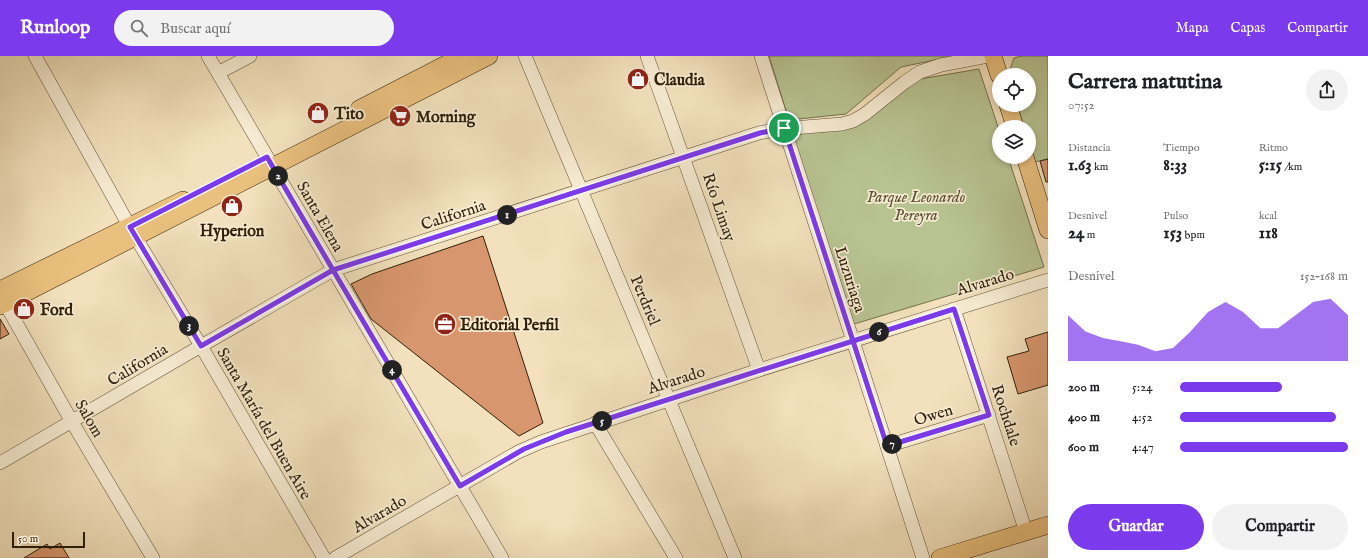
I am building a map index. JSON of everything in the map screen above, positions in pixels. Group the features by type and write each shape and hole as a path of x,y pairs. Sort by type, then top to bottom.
{"main road":[{"path":"270,162 462,56"},
{"path":"1,299 270,162 489,56"},
{"path":"993,56 997,68"},
{"path":"1027,164 1048,230"},
{"path":"940,558 1048,525"}],"street":[{"name":"Santa María del Buen Aire","path":"35,56 133,232 324,558"},
{"name":"Santa Elena","path":"208,56 502,558"},
{"path":"218,73 250,56"},
{"name":"Perdriel","path":"525,56 580,191 735,558"},
{"name":"Río Limay","path":"647,56 759,370"},
{"name":"Luzuriaga","path":"761,56 924,558"},
{"name":"California","path":"0,463 333,270 760,133 784,128 842,124 853,121 865,114 920,72 941,65 988,56"},
{"name":"Alvarado","path":"335,558 531,446 595,423 759,370 1048,280"},
{"name":"Salom","path":"1,299 153,558"},
{"name":"Rochdale","path":"954,309 1026,532"},
{"name":"Owen","path":"887,446 989,415"},
{"path":"595,423 676,558"}],"green space":[{"path":"769,56 954,56 901,67 846,114 789,120"},
{"path":"1021,56 1048,56 1048,159 1036,162 1036,120 1022,120 1019,112 1036,112 1036,68 1010,68 1014,58"},
{"name":"Parque Leonardo Pereyra","path":"979,69 996,120 992,120 992,164 1010,164 1044,267 854,324 791,133 850,128 908,81"}],"building":[{"path":"1048,159 1048,182 1046,182 1040,161"},
{"name":"Editorial Perfil","path":"483,236 543,423 519,436 371,319 351,284 372,274"},
{"path":"0,319 9,334 0,339"},
{"path":"1048,332 1048,385 1018,394 1007,357 1029,351 1025,339"},
{"path":"60,543 69,558 24,558 47,544 50,549"}],"place":[{"name":"Claudia","path":"638,79"},
{"name":"Tito","path":"318,113"},
{"name":"Morning","path":"400,116"},
{"name":"Hyperion","path":"232,206"},
{"name":"Ford","path":"24,309"},
{"name":"Editorial Perfil","path":"445,324"}],"route":[{"path":"784,128 760,133 333,270 267,157 130,227 201,346 333,270 460,486 524,449 566,432 759,370 854,341 954,309 989,415 887,446 854,341 784,128"}]}
